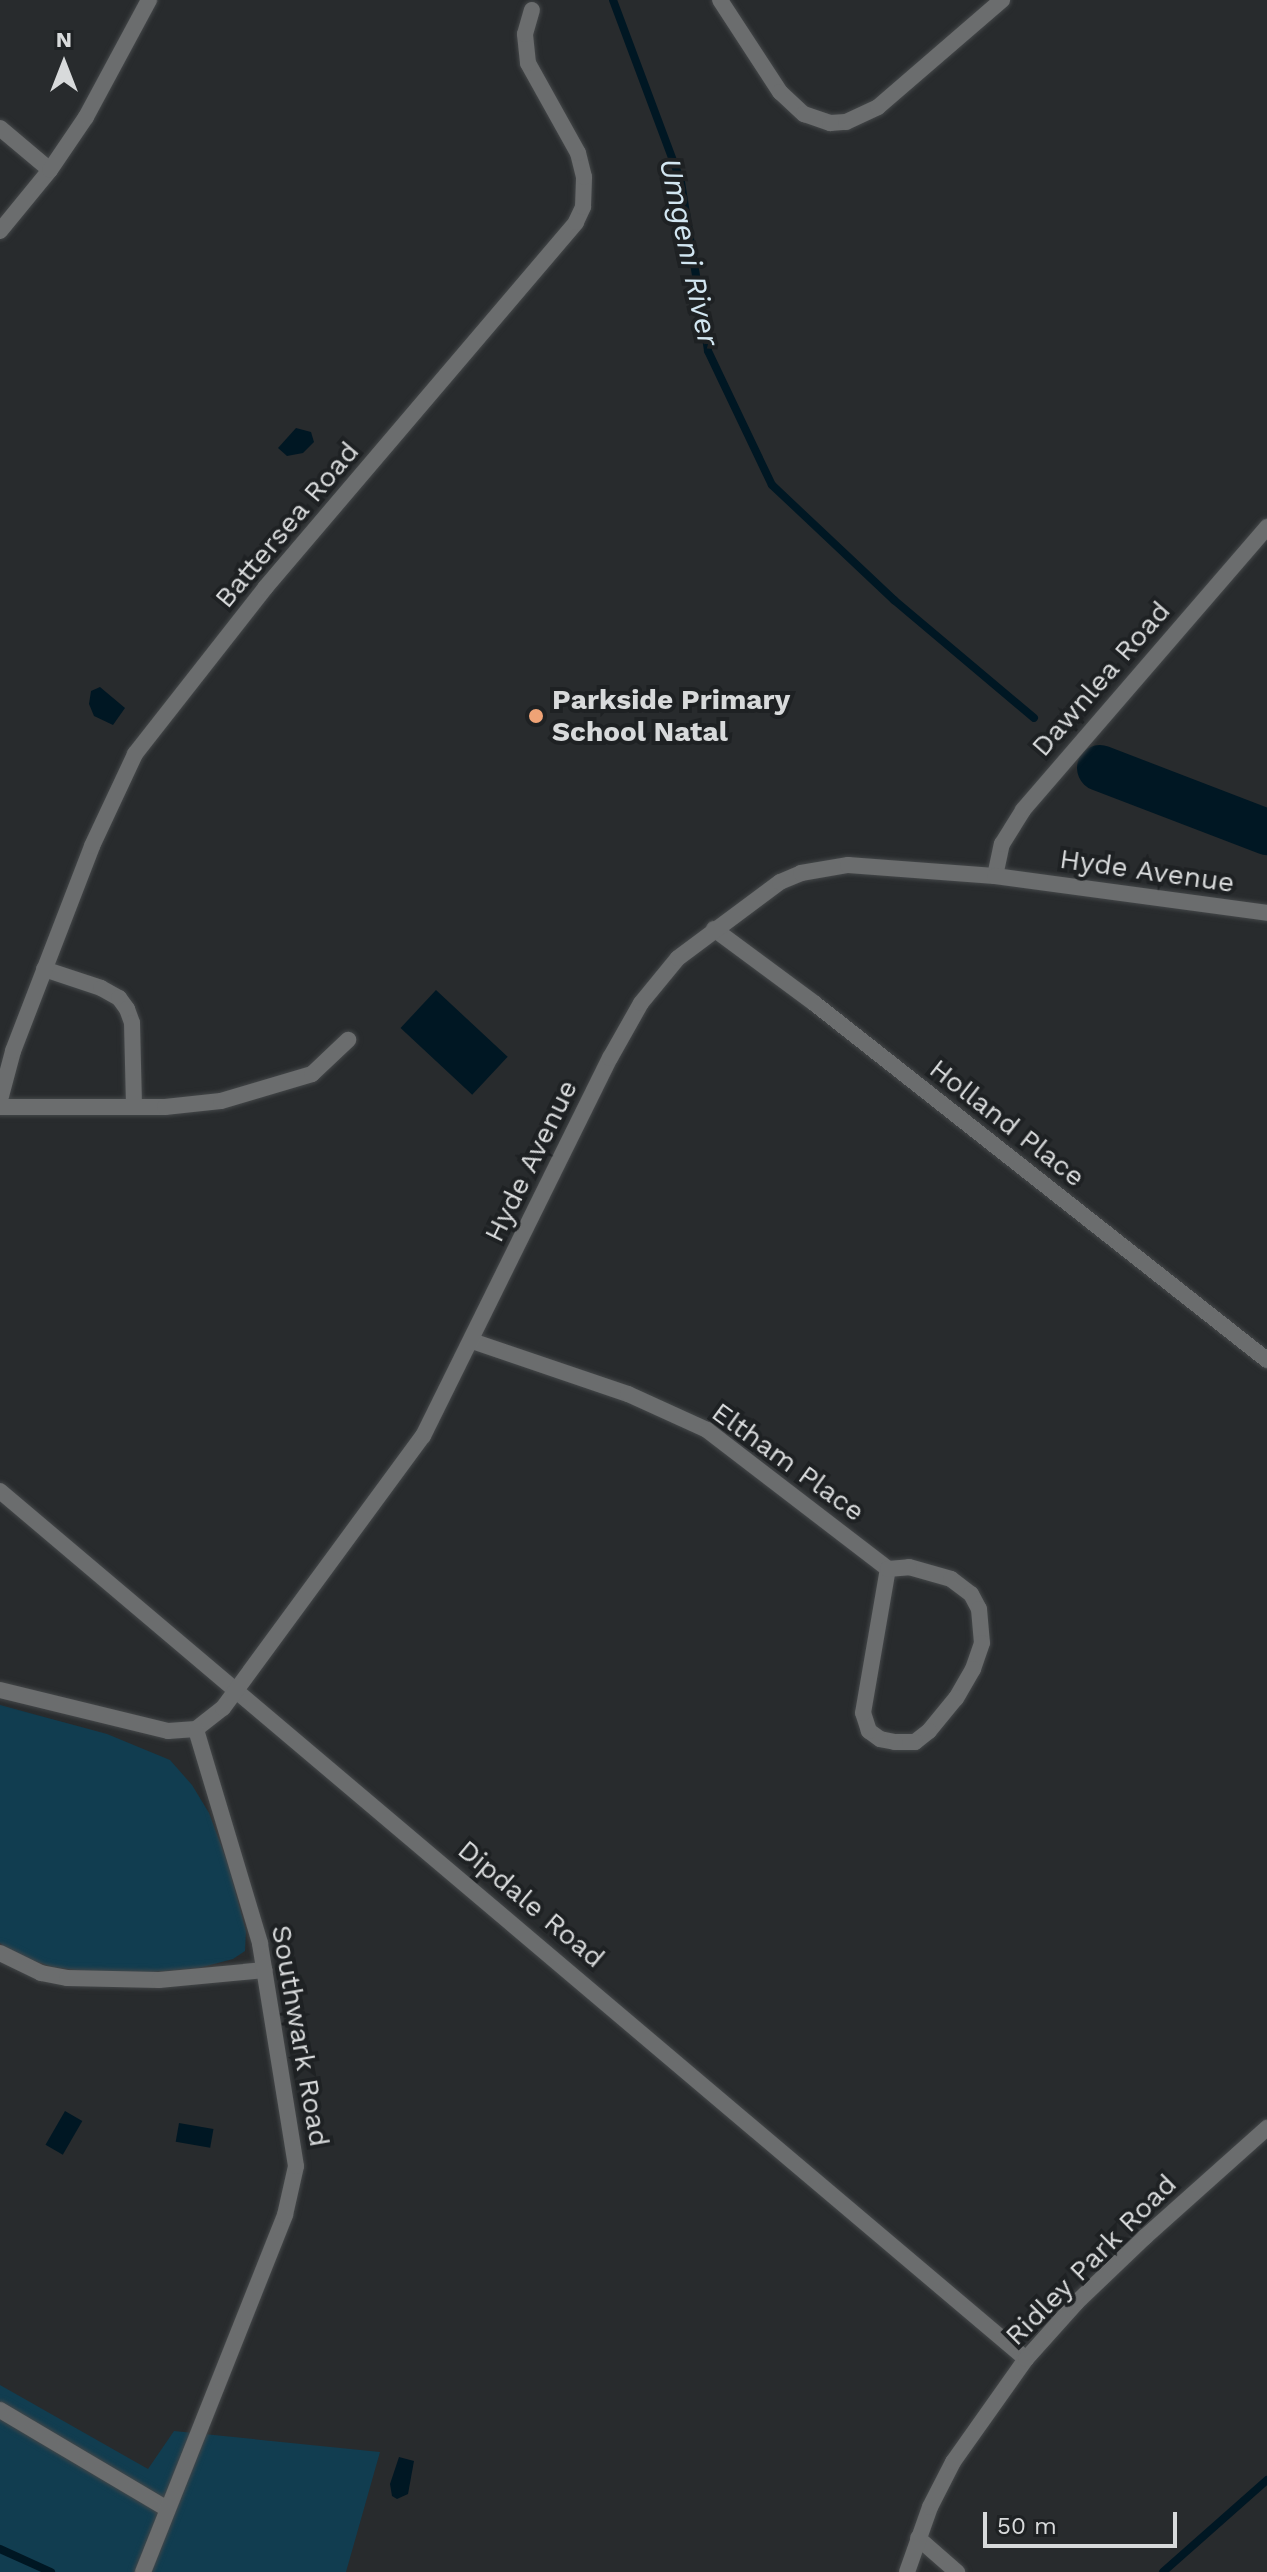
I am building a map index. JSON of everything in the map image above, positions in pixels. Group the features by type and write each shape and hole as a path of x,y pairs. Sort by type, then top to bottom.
{"street":[{"path":"0,231 50,170 114,71 149,0"},
{"path":"720,0 780,92 804,114 830,123 846,122 878,107 1002,0"},
{"name":"Battersea Road","path":"0,1100 13,1051 121,779 152,728 265,588 576,222 583,207 584,177 578,153 528,63 525,34 532,10"},
{"path":"0,128 50,170"},
{"name":"Dawnlea Road","path":"995,876 1002,844 1023,810 1267,527"},
{"name":"Hyde Avenue","path":"196,1729 209,1721 237,1693 407,1462 472,1341 627,1028 658,980 714,929 780,882 823,868 848,865 995,876 1267,913"},
{"name":"Holland Place","path":"714,929 814,1003 1267,1360"},
{"path":"44,969 101,988 119,998 127,1009 132,1023 134,1106"},
{"path":"0,1107 134,1106 221,1101 275,1088 312,1074 348,1040"},
{"name":"Eltham Place","path":"472,1341 628,1394 707,1430 888,1569"},
{"name":"Dipdale Road","path":"0,1491 1026,2359"},
{"path":"918,1568 951,1579 971,1594 982,1628 973,1669 956,1698 929,1731 915,1742 880,1739 869,1731 863,1713 888,1569 918,1568"},
{"path":"0,1690 151,1730 196,1729"},
{"name":"Southwark Road","path":"143,2572 285,2215 292,2189 295,2142 250,1902 196,1729"},
{"path":"0,1953 41,1973 67,1978 159,1980 265,1970"},
{"name":"Ridley Park Road","path":"907,2572 918,2538 953,2462 1026,2359 1077,2302 1267,2128"},
{"path":"0,2410 166,2508"},
{"path":"918,2538 957,2572"}],"shaded area":[{"path":"296,428 311,432 314,442 303,453 287,456 278,448"},
{"path":"100,687 125,708 113,725 94,716 89,704 91,691"},
{"path":"436,990 508,1057 472,1095 401,1028"},
{"path":"0,1705 107,1734 170,1760 192,1785 209,1813 228,1864 246,1931 245,1951 233,1959 199,1968 140,1973 92,1972 53,1967 16,1955 0,1943"},
{"path":"65,2111 82,2121 63,2155 46,2145"},
{"path":"179,2123 213,2129 210,2148 176,2142"},
{"path":"0,2385 148,2469 174,2431 380,2452 346,2572 0,2572"},
{"path":"399,2457 414,2461 408,2494 397,2499 392,2496 390,2484"}],"waterway":[{"name":"Umgeni River","path":"613,0 681,182 708,351 772,485 894,600 1034,718"},
{"name":"Umgeni River","path":"1100,768 1267,832"},
{"path":"1163,2572 1267,2480"},
{"path":"0,2549 51,2572"}],"place":[{"name":"Parkside Primary School Natal","path":"536,716"}]}
